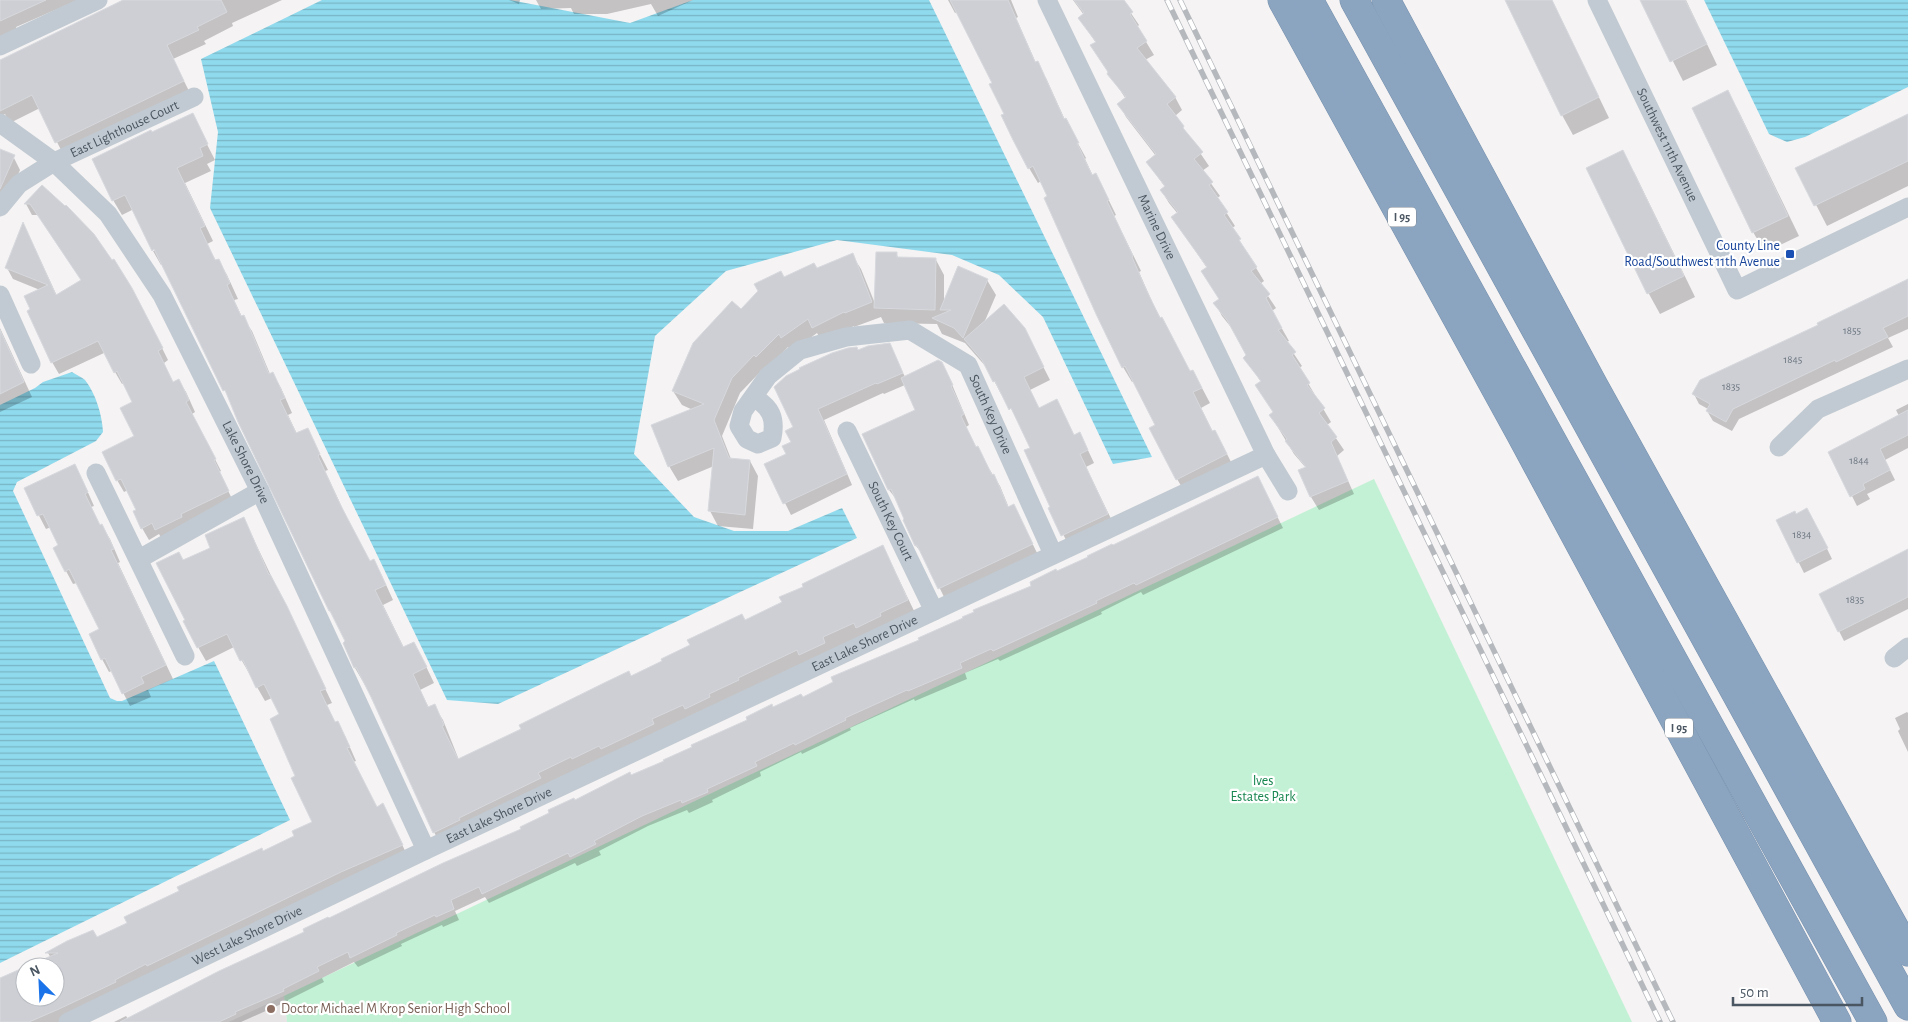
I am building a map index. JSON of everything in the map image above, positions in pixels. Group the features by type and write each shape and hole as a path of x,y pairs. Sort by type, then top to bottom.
{"highway":[{"name":"I 95","path":"1282,0 1521,435 1837,1022"},
{"path":"1309,0 1873,1022"},
{"path":"1354,0 1908,1006"},
{"path":"1386,0 1594,386 1908,952"}],"street":[{"path":"0,46 98,0"},
{"name":"Marine Drive","path":"1047,0 1266,455"},
{"name":"Southwest 11th Avenue","path":"1597,0 1737,290 1908,207"},
{"name":"East Lighthouse Court","path":"0,207 19,184 54,162 194,97"},
{"name":"Lake Shore Drive","path":"0,123 54,162 108,214 162,295 260,491 426,850"},
{"path":"0,294 32,364"},
{"name":"South Key Drive","path":"753,397 768,376 800,350 846,337 910,330 968,365 1053,554"},
{"path":"1779,447 1818,410 1908,369"},
{"name":"South Key Court","path":"847,431 934,611"},
{"path":"1266,455 1288,491"},
{"name":"East Lake Shore Drive","path":"426,850 1266,455"},
{"path":"96,473 186,656"},
{"path":"139,559 260,491"},
{"name":"West Lake Shore Drive","path":"68,1022 426,850"}],"shaded area":[{"name":"Doctor Michael M Krop Senior High School","path":"284,996 287,1022 229,1022"}],"green space":[{"name":"Ives Estates Park","path":"1374,479 1632,1022 287,1022 284,996"}],"water":[{"path":"322,0 510,0 630,23 693,0 929,0 1152,457 1113,464 1043,317 999,275 952,255 837,240 726,271 655,336 634,454 694,517 734,531 788,531 842,508 857,538 498,704 447,700 210,208 218,132 201,59"},
{"path":"1704,0 1908,0 1908,87 1805,137 1787,142 1769,134"},
{"path":"72,372 85,380 92,392 100,412 103,432 96,441 17,482 13,491 110,698 122,701 214,661 290,820 0,963 0,405 35,388 43,382"}],"building":[{"path":"0,0 46,0 0,21"},
{"path":"123,0 221,0 227,12 197,27 199,30 167,45 184,81 55,143 32,95 0,111 0,60"},
{"path":"950,0 1008,0 1035,62 1038,61 1064,119 1066,118 1079,143 1077,143 1092,175 1096,173 1109,200 1107,201 1160,318 1162,317 1190,371 1193,370 1202,388 1193,392 1212,431 1215,430 1227,454 1176,480 1149,428 1155,425 1125,366 1122,368 1044,198 1047,196 1033,166 1028,169 1013,140 1001,115 1004,114 989,84 992,83"},
{"path":"1074,0 1124,0 1133,12 1130,14 1147,41 1137,48 1176,97 1167,104 1184,126 1183,128 1203,152 1194,159 1213,182 1209,185 1228,212 1224,215 1257,267 1251,271 1270,294 1266,298 1282,328 1278,330 1296,352 1292,355 1310,383 1307,385 1325,408 1319,413 1337,437 1331,442 1348,481 1310,497 1298,470 1306,467 1285,441 1287,439 1269,415 1273,412 1255,385 1261,381 1243,358 1246,355 1227,320 1213,303 1219,299 1201,271 1207,267 1171,217 1178,212 1160,190 1165,186 1146,162 1156,154 1117,104 1126,97 1107,74 1108,72 1090,45 1096,42 1078,18 1084,13"},
{"path":"1505,0 1552,0 1599,97 1561,116"},
{"path":"1640,0 1685,0 1707,44 1670,62"},
{"path":"1728,90 1788,216 1752,233 1692,108"},
{"path":"193,113 208,144 200,148 203,156 177,168 205,226 200,228 215,260 219,259 230,283 227,285 241,316 244,315 269,374 273,372 285,398 280,400 296,433 308,428 320,454 318,456 340,504 370,561 374,559 386,585 375,590 403,647 414,642 427,667 413,674 428,707 435,704 444,725 442,726 458,759 521,729 519,725 604,683 629,671 631,676 662,661 661,659 690,645 687,640 742,614 745,620 782,602 779,597 803,587 802,584 883,545 908,600 880,613 881,616 856,628 854,623 823,637 825,643 799,655 797,650 738,678 739,680 709,694 710,697 685,709 683,705 652,719 654,724 601,749 599,746 538,773 541,778 459,818 460,820 433,833 371,697 356,667 354,668 343,643 345,641 238,422 225,390 223,391 154,249 152,251 125,195 112,201 92,159 151,130 152,132"},
{"path":"1908,114 1908,161 1814,206 1795,168"},
{"path":"0,149 15,155 0,189"},
{"path":"1623,150 1684,276 1647,294 1586,168"},
{"path":"42,185 66,205 94,234 112,260 114,259 132,288 163,348 158,351 173,382 179,379 189,400 186,402 216,459 214,460 229,491 181,514 182,517 155,530 152,523 141,529 133,511 136,510 121,479 116,481 102,452 134,436 120,408 132,402 117,371 114,373 98,341 51,363 27,311 30,309 24,296 48,285 5,268 23,222 56,295 81,280 30,204 24,204"},
{"path":"876,252 897,252 897,257 936,258 935,310 874,308"},
{"path":"853,253 872,302 844,312 812,328 808,319 781,338 779,334 756,357 754,355 732,378 714,420 729,458 750,460 745,515 708,511 714,448 668,467 651,425 704,404 672,391 693,343 732,301 741,309 758,291 754,284 781,271 784,277 814,263 817,268"},
{"path":"958,266 988,279 963,338 954,328 932,318 951,310 940,310"},
{"path":"1908,279 1908,316 1883,328 1888,337 1733,409 1726,422 1706,411 1710,404 1692,394 1700,380 1818,325 1817,323"},
{"path":"1004,304 1025,328 1044,367 1024,377 1039,408 1057,399 1074,435 1080,432 1088,450 1080,454 1108,514 1061,536 1024,450 1030,448 1011,408 1009,410 982,360 964,339"},
{"path":"0,330 24,382 0,394"},
{"path":"890,343 903,373 818,409 847,474 783,504 764,464 786,454 782,446 791,442 785,431 793,427 774,387 799,368 832,353 848,348 857,347 858,350 868,346"},
{"path":"938,360 942,362 953,385 951,386 964,414 961,416 976,447 978,446 992,475 994,474 1008,507 1014,504 1033,544 938,589 917,545 915,546 891,489 888,490 862,434 915,410 901,378"},
{"path":"1908,410 1908,435 1880,449 1890,470 1863,484 1865,489 1850,497 1828,452"},
{"path":"75,464 88,492 85,494 114,549 111,550 166,665 141,677 144,683 122,694 105,658 101,660 89,634 99,629 69,569 65,572 53,548 58,545 43,514 37,516 24,488"},
{"path":"1258,476 1278,517 1136,585 1134,583 1096,601 1097,603 993,651 991,649 960,663 962,668 845,718 846,720 795,745 794,743 755,762 757,766 707,789 708,792 682,803 681,800 642,816 594,841 596,844 570,857 568,853 482,894 479,887 451,900 454,909 436,917 435,915 396,933 397,935 350,958 348,952 317,967 319,971 283,989 284,991 235,1012 236,1014 219,1022 120,1022 219,971 304,932 303,929 443,863 521,829 520,827 549,813 548,810 574,798 575,800 630,772 631,775 664,761 692,747 691,745 747,720 746,717 772,704 773,707 801,694 803,697 833,682 831,677 919,640 918,638 974,612 973,610 1031,586 1030,582 1056,569 1057,571 1088,557"},
{"path":"1807,508 1828,548 1797,563 1776,520 1795,511 1796,514"},
{"path":"244,517 269,575 287,606 326,689 320,691 335,722 338,721 350,747 347,748 377,807 383,803 403,845 341,872 147,966 146,964 115,980 116,982 65,1006 65,957 49,957 58,953 45,953 93,930 97,937 127,923 124,917 179,891 177,887 262,848 263,851 294,836 292,831 312,822 291,778 295,776 270,719 279,714 264,684 256,688 243,660 240,661 227,634 197,648 156,563 179,552 183,560 210,548 205,535"},
{"path":"1908,549 1908,597 1838,632 1819,594"},
{"path":"15,971 15,1007 63,1007 29,1022 0,1022 0,978"}],"railway":[{"path":"1167,0 1660,1022"},
{"path":"1180,0 1673,1022"}],"place":[{"name":"County Line Road/Southwest 11th Avenue","path":"1790,254"},
{"name":"Doctor Michael M Krop Senior High School","path":"271,1009"}]}
